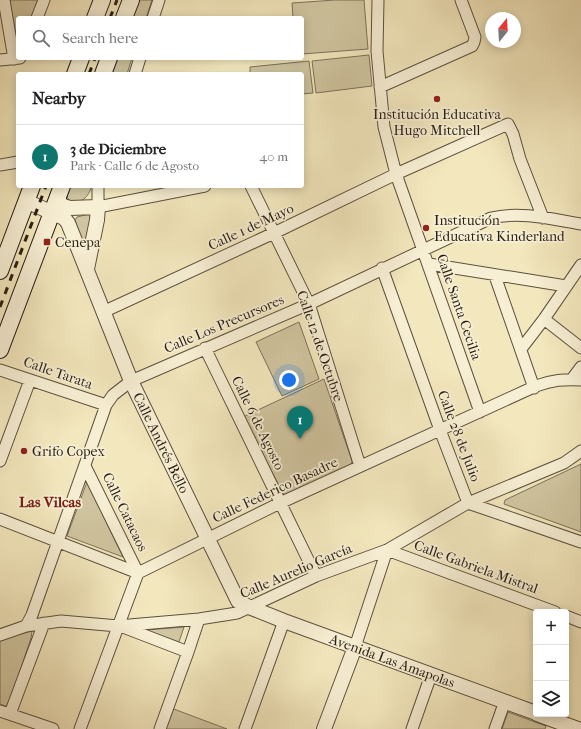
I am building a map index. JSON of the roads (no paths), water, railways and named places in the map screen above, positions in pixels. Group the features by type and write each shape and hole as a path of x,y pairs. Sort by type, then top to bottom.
{"main road":[{"path":"96,16 102,0"},
{"path":"125,16 131,0"},
{"path":"76,72 80,60"},
{"path":"104,72 108,60"},
{"path":"0,271 31,188"},
{"path":"0,350 4,328 57,199"}],"street":[{"path":"4,0 16,54"},
{"path":"38,16 44,0"},
{"path":"154,16 159,0"},
{"name":"Calle Santa Cecilia","path":"378,0 377,51 384,127 396,174 480,412"},
{"path":"380,87 472,46 474,37 461,0"},
{"path":"0,60 16,58"},
{"path":"135,72 139,60"},
{"name":"Calle 1 de Mayo","path":"103,312 274,233 396,174 508,124 543,218"},
{"path":"0,165 16,162"},
{"path":"87,270 98,220 98,188"},
{"path":"57,199 63,206 70,208 98,207 195,188"},
{"name":"Calle 12 de Octubre","path":"251,188 309,304 360,466"},
{"name":"Calle Andrés Bello","path":"26,201 57,199 131,380 238,601 249,607"},
{"name":"Calle Los Precursores","path":"26,626 32,615 59,541 106,405 114,395 131,380 309,304 382,268 491,218 509,215 543,218 581,224"},
{"path":"429,264 495,276 566,286"},
{"path":"521,349 544,319 581,265"},
{"name":"Calle 28 de Julio","path":"382,268 440,430 468,503 581,542"},
{"path":"495,276 534,388"},
{"path":"544,319 581,348"},
{"name":"Calle 6 de Agosto","path":"205,348 316,576"},
{"path":"576,380 581,367"},
{"name":"Calle Tarata","path":"0,370 106,405"},
{"path":"0,461 30,380"},
{"name":"Calle Federico Basadre","path":"138,573 280,503 534,388 550,381 576,380"},
{"name":"Calle Aurelio García","path":"0,635 26,626 61,621 118,626 199,619 237,612 316,576 387,550 468,503 564,463 581,451"},
{"name":"Calle Catacaos","path":"85,466 138,573"},
{"path":"0,519 138,573 80,729"},
{"path":"324,729 355,647 387,550"},
{"name":"Calle Gabriela Mistral","path":"387,550 547,609"},
{"name":"Avenida Las Amapolas","path":"249,607 533,712"},
{"path":"569,617 581,622"},
{"path":"160,729 199,619"},
{"path":"244,729 284,621"},
{"path":"44,623 5,712 54,729"},
{"path":"118,626 188,652"},
{"path":"412,729 431,675"},
{"path":"495,729 505,702"},
{"name":"Avenida Las Amapolas","path":"541,717 553,725 578,729"}],"railway":[{"path":"111,16 117,0"},
{"path":"90,72 94,60"},
{"path":"0,307 45,188"}],"place":[{"name":"Institución Educativa Hugo Mitchell","path":"437,99"},
{"name":"Institución Educativa Kinderland","path":"426,228"},
{"name":"Cenepa","path":"47,242"},
{"name":"3 de Diciembre","path":"300,439"},
{"name":"Grifo Copex","path":"24,451"}],"district":[{"name":"Las Vilcas","path":"50,502"}]}
